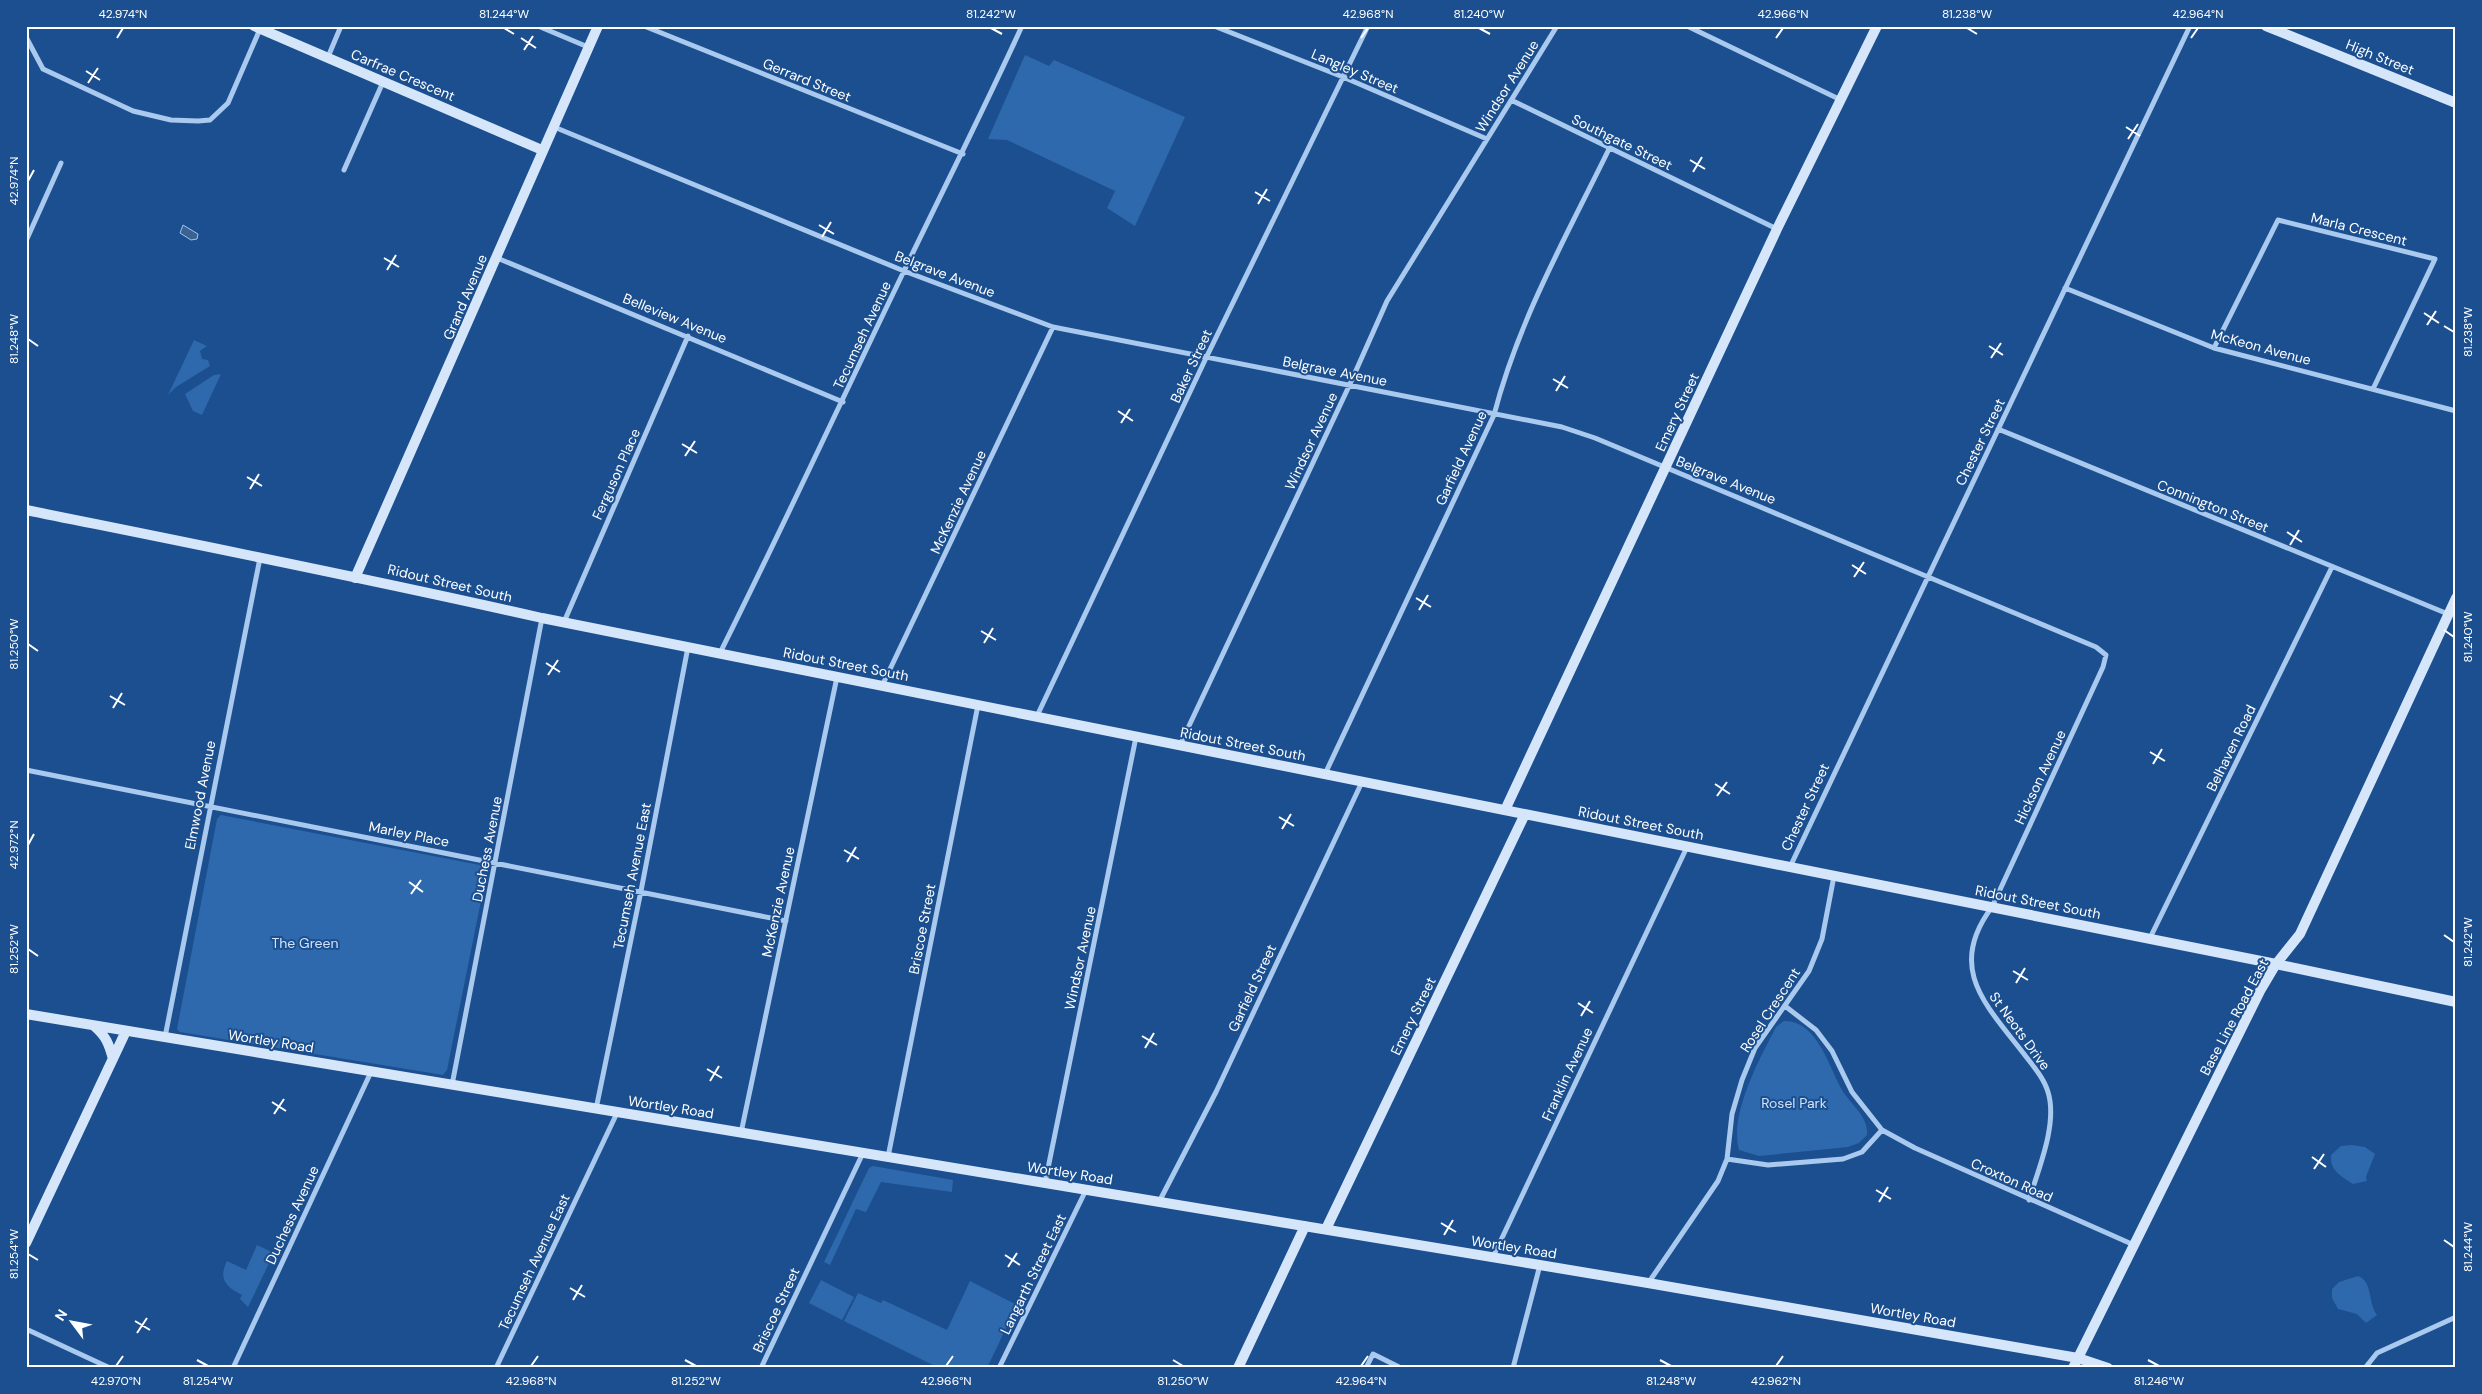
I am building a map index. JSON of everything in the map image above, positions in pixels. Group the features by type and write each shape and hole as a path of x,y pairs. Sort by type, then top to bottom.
{"street":[{"path":"328,58 341,26"},
{"path":"538,26 588,47"},
{"name":"Grand Avenue","path":"355,578 598,26"},
{"name":"Gerrard Street","path":"644,26 963,154"},
{"name":"Tecumseh Avenue","path":"720,653 843,402 904,271 963,154 1022,26"},
{"name":"Langley Street","path":"1214,26 1344,77 1487,139"},
{"name":"Baker Street","path":"1037,717 1206,358 1368,26"},
{"name":"Windsor Avenue","path":"1180,745 1350,384 1387,301 1556,26"},
{"path":"1687,26 1841,100"},
{"name":"Emery Street","path":"1505,810 1777,229 1877,26"},
{"name":"Chester Street","path":"1790,867 2190,26"},
{"name":"High Street","path":"2266,26 2456,103"},
{"path":"26,36 43,69 133,111 171,120 198,121 210,120 228,103 257,28"},
{"name":"Carfrae Crescent","path":"257,28 542,150"},
{"path":"344,170 383,82"},
{"name":"Southgate Street","path":"1511,100 1777,229"},
{"name":"Belgrave Avenue","path":"553,127 904,271 1054,327 1562,427 1928,575 2096,647 2106,655"},
{"name":"Garfield Avenue","path":"1325,774 1494,415 1501,386 1522,327 1609,148"},
{"path":"26,241 61,163"},
{"name":"Marla Crescent","path":"2214,348 2278,220 2435,259 2373,389"},
{"name":"Belleview Avenue","path":"497,258 843,402"},
{"name":"McKeon Avenue","path":"2065,288 2214,348 2456,411"},
{"name":"McKenzie Avenue","path":"882,686 1054,327"},
{"name":"Ferguson Place","path":"564,622 688,336"},
{"name":"Connington Street","path":"1998,429 2332,568 2448,614"},
{"name":"Ridout Street South","path":"26,510 397,585 542,618 1688,846 2456,1002"},
{"name":"Elmwood Avenue","path":"165,1037 260,558"},
{"name":"Belhaven Road","path":"2150,939 2332,568"},
{"name":"Base Line Road East","path":"2076,1363 2276,964 2300,934 2456,598"},
{"name":"Duchess Avenue","path":"452,1085 542,618"},
{"name":"Tecumseh Avenue East","path":"596,1109 641,891 688,647"},
{"name":"Hickson Avenue","path":"1992,907 2104,667 2106,655"},
{"name":"McKenzie Avenue","path":"741,1133 837,677"},
{"name":"Briscoe Street","path":"888,1157 978,705"},
{"name":"Windsor Avenue","path":"1046,1183 1136,736"},
{"name":"Marley Place","path":"26,770 212,805 786,921"},
{"name":"Garfield Street","path":"1158,1202 1216,1092 1362,781"},
{"name":"Emery Street","path":"1326,1229 1525,814"},
{"name":"Franklin Avenue","path":"1492,1257 1688,846"},
{"name":"Rosel Crescent","path":"1648,1283 1718,1181 1727,1159 1732,1114 1742,1080 1755,1048 1809,971 1822,939 1834,876"},
{"name":"St Neots Drive","path":"1992,907 1980,924 1973,940 1971,966 1980,996 2038,1072 2049,1093 2050,1117 2046,1147 2029,1200"},
{"name":"Croxton Road","path":"1784,1006 1816,1030 1832,1051 1852,1092 1882,1130 1915,1148 2134,1245"},
{"name":"Wortley Road","path":"26,1014 1648,1283 2108,1368"},
{"path":"93,1025 107,1040 113,1059"},
{"path":"26,1243 126,1031"},
{"name":"Duchess Avenue","path":"233,1368 372,1071"},
{"name":"Tecumseh Avenue East","path":"496,1368 618,1112"},
{"path":"1727,1159 1768,1164 1843,1159 1862,1152 1882,1130"},
{"name":"Briscoe Street","path":"761,1368 863,1153"},
{"name":"Langarth Street East","path":"999,1368 1087,1190"},
{"path":"1238,1368 1305,1226"},
{"path":"1513,1368 1540,1265"},
{"path":"2366,1368 2377,1353 2456,1317"},
{"path":"26,1329 110,1368"},
{"path":"1366,1368 1373,1354 1401,1368"}],"green space":[{"path":"1025,55 1049,66 1054,60 1185,117 1135,226 1107,208 1115,191 1007,140 988,139"},
{"path":"194,340 207,346 200,351 202,359 208,360 210,366 176,387 168,395"},
{"path":"221,374 202,415 193,411 185,394 214,375"},
{"name":"The Green","path":"221,815 485,866 487,871 447,1070 443,1075 180,1032 177,1029 217,819"},
{"name":"Rosel Park","path":"1784,1021 1795,1023 1805,1028 1820,1046 1842,1090 1859,1111 1865,1122 1867,1135 1859,1143 1848,1147 1759,1156 1739,1150 1737,1136 1738,1120 1742,1103 1762,1054 1776,1027"},
{"path":"2341,1146 2365,1147 2375,1154 2366,1177 2367,1181 2353,1184 2334,1169 2331,1160 2331,1155"},
{"path":"873,1166 953,1180 952,1192 881,1182 866,1212 856,1209 830,1265 824,1262 869,1168"},
{"path":"257,1245 274,1253 248,1307 240,1299 242,1295 225,1282 223,1273 227,1261 246,1270"},
{"path":"2358,1276 2366,1283 2377,1315 2366,1323 2357,1314 2338,1309 2332,1298 2332,1289 2339,1282"},
{"path":"821,1280 854,1297 842,1320 809,1303"},
{"path":"970,1281 1017,1305 987,1368 939,1368 844,1321 858,1293 881,1303 883,1300 947,1330"}],"shaded area":[{"path":"183,225 198,234 197,239 191,240 180,233"}]}
